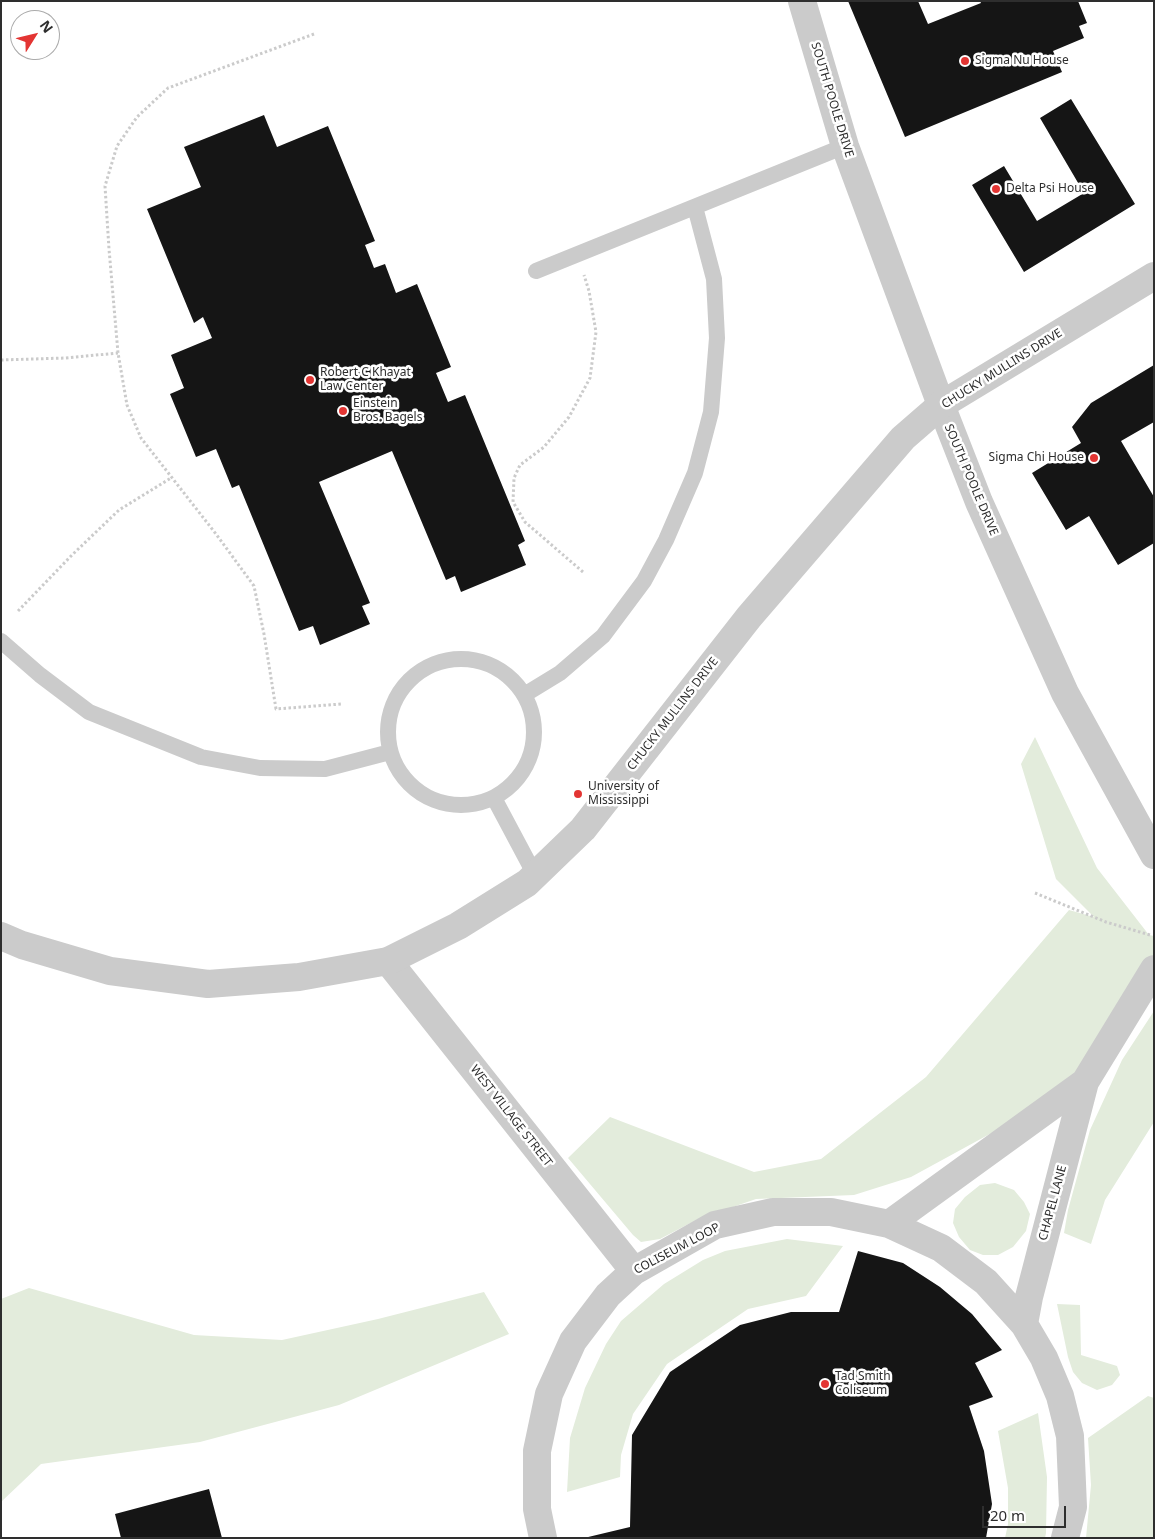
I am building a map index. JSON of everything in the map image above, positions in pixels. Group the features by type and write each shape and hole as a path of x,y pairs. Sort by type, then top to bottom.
{"street":[{"name":"SOUTH POOLE DRIVE","path":"802,1 845,146 979,502 1065,693 1154,855"},
{"name":"CHUCKY MULLINS DRIVE","path":"1,936 22,945 110,971 208,984 299,977 388,961 458,926 527,883 583,828 749,617 902,438 941,405 1154,276"},
{"name":"WEST VILLAGE STREET","path":"388,961 634,1270"},
{"name":"CHAPEL LANE","path":"1024,1324 1029,1297 1085,1082 1154,970"},
{"name":"CHAPEL LANE","path":"889,1224 1085,1082"},
{"name":"COLISEUM LOOP","path":"543,1538 537,1509 537,1451 549,1394 573,1341 608,1295 634,1270 715,1225 773,1212 831,1212 889,1224 941,1248 979,1276 1024,1324 1044,1358 1060,1396 1070,1436 1073,1508 1065,1538"}],"lane":[{"path":"536,271 845,146"},
{"path":"524,694 560,673 603,636 644,581 666,540 694,474 711,412 717,338 714,279 695,207"},
{"path":"1,641 40,675 89,712 201,757 260,768 325,769 390,752"},
{"path":"472,659 499,669 524,694 532,715 534,744 524,771 505,792 478,804 449,805 422,795 401,776 390,752 388,720 398,693 417,672 443,660 472,659"},
{"path":"494,798 535,875"}],"path":[{"path":"314,34 168,88 137,117 117,146 105,186 118,354 127,405 140,438 216,534 254,586 276,709 341,704"},
{"path":"583,572 525,522 513,502 514,478 520,465 544,448 570,416 590,378 596,332 589,291 583,275 592,271"},
{"path":"1,360 118,354"},
{"path":"18,611 119,510 171,478"},
{"path":"1035,893 1106,922 1150,935"}],"green space":[{"path":"1035,737 1097,868 1149,935 1154,936 1154,969 1085,1082 911,1177 854,1195 756,1199 698,1219 660,1239 641,1242 568,1158 610,1117 754,1172 821,1159 926,1077 1069,910 1094,917 1056,879 1021,764"},
{"path":"1154,1011 1154,1122 1105,1200 1091,1244 1064,1233 1068,1210 1090,1130 1122,1060"},
{"path":"995,1183 1014,1190 1024,1202 1030,1214 1026,1231 1013,1247 998,1255 983,1255 970,1250 959,1237 953,1223 955,1209 965,1197 980,1185"},
{"path":"787,1239 843,1246 806,1296 748,1309 667,1364 633,1414 621,1455 620,1477 567,1492 570,1438 585,1388 606,1344 621,1321 664,1284 703,1260 725,1251"},
{"path":"29,1288 194,1335 282,1340 378,1319 484,1292 509,1334 339,1405 200,1442 41,1464 1,1502 1,1299"},
{"path":"1057,1304 1080,1305 1081,1355 1117,1366 1120,1375 1112,1385 1097,1390 1082,1383 1073,1372"},
{"path":"1148,1396 1154,1398 1154,1538 1086,1538 1091,1485 1088,1438"},
{"path":"1038,1413 1047,1477 1045,1538 1005,1538 1008,1524 1008,1488 998,1431"}],"building":[{"name":"Sigma Nu House","path":"848,1 918,1 928,24 981,3 980,1 1078,1 1087,23 1079,26 1084,38 1053,51 1062,72 905,137"},
{"name":"Delta Psi House","path":"1071,99 1135,204 1024,272 972,185 1004,166 1037,221 1084,193 1040,118"},
{"name":"Robert C Khayat Law Center","path":"264,115 277,147 328,126 375,241 365,245 374,268 385,264 396,293 417,284 451,367 436,373 448,402 465,395 525,541 518,545 526,565 461,592 455,576 446,580 392,451 319,482 370,603 362,606 370,624 320,645 313,626 299,631 239,485 232,488 216,449 196,457 170,394 184,388 171,355 212,338 203,317 194,323 147,209 201,187 184,147"},
{"name":"Sigma Chi House","path":"1154,365 1154,422 1121,441 1154,497 1154,543 1118,565 1089,516 1066,530 1032,473 1081,443 1072,427 1091,403"},
{"name":"Tad Smith Coliseum","path":"858,1251 903,1263 940,1287 972,1314 1002,1350 975,1363 993,1397 969,1406 984,1451 992,1504 986,1538 584,1538 630,1527 632,1435 670,1372 740,1325 791,1312 839,1312"},
{"path":"209,1489 222,1538 121,1538 115,1514"}],"place":[{"name":"Sigma Nu House","path":"965,61"},
{"name":"Delta Psi House","path":"996,189"},
{"name":"Robert C Khayat Law Center","path":"310,380"},
{"name":"Einstein Bros. Bagels","path":"343,411"},
{"name":"Sigma Chi House","path":"1094,458"},
{"name":"University of Mississippi","path":"578,794"},
{"name":"Tad Smith Coliseum","path":"825,1384"}]}
